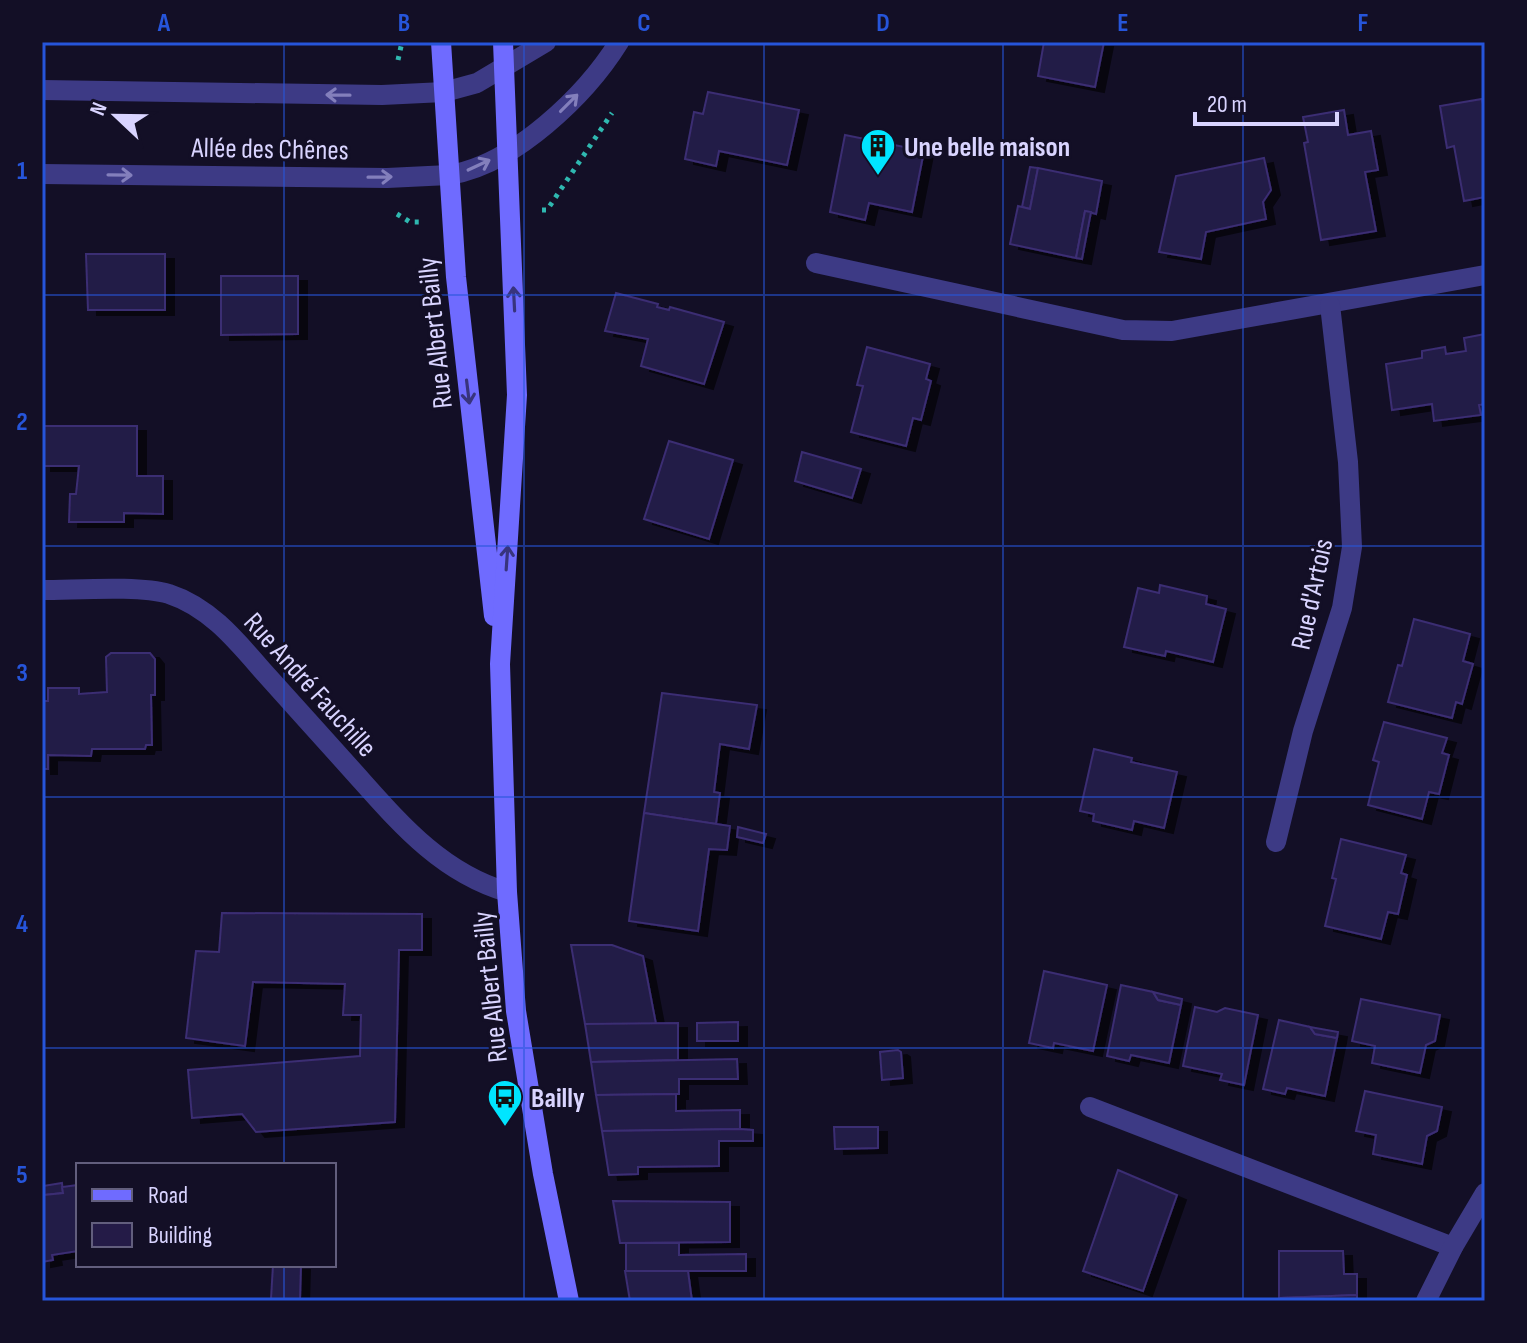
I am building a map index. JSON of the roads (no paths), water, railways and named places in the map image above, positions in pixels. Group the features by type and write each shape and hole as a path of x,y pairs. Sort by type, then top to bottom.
{"main road":[{"name":"Rue Albert Bailly","path":"441,42 456,277 500,664 507,892 516,1011 540,1161 569,1301"},
{"name":"Rue Albert Bailly","path":"500,664 517,395 503,42"}],"street":[{"name":"Allée des Chênes","path":"42,90 382,95 444,92 477,83 546,42"},
{"name":"Allée des Chênes","path":"42,174 387,178 449,175 476,167 508,150 571,103 619,42"},
{"path":"816,263 1123,330 1172,331 1485,275"},
{"name":"Rue d'Artois","path":"1276,842 1303,731 1342,608 1352,547 1348,462 1330,305"},
{"name":"Rue André Fauchille","path":"42,590 138,591 168,594 191,603 228,632 406,830 460,873 507,892"},
{"path":"1090,1107 1453,1247"},
{"path":"1426,1301 1485,1193"}],"place":[{"name":"Une belle maison","path":"878,177"},
{"name":"Bailly","path":"505,1128"}]}
